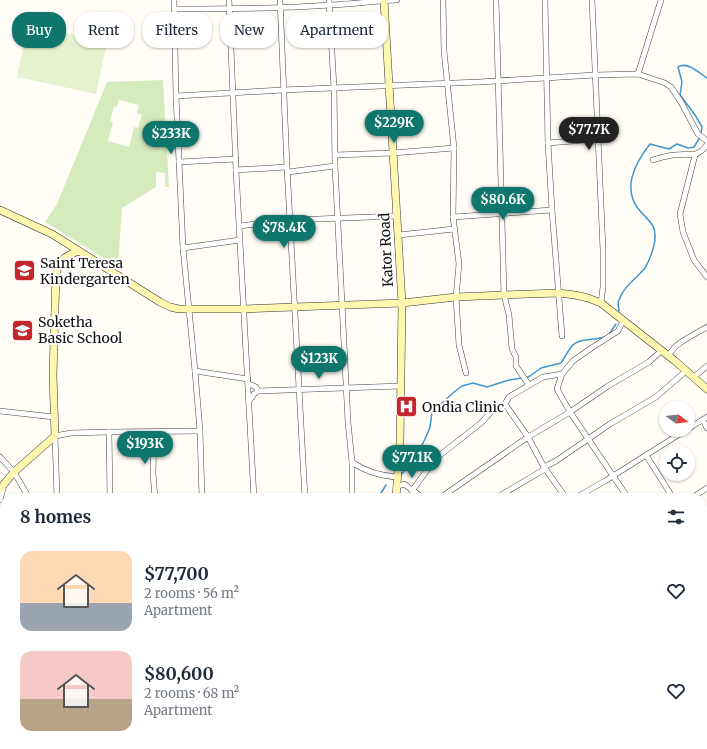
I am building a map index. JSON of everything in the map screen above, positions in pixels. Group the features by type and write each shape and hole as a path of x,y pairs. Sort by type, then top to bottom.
{"street":[{"path":"174,0 176,96 183,248 190,309 200,431 202,493"},
{"path":"229,0 236,170 250,401 254,493"},
{"path":"280,0 298,390 305,493"},
{"name":"Kator Road","path":"384,0 402,303 401,386 398,477 396,493"},
{"path":"175,9 280,8 330,3 397,0"},
{"path":"443,0 444,51 454,148 453,216 458,264 456,297 459,345 466,373"},
{"path":"496,0 504,295 509,315 512,349 516,357 516,366 528,385"},
{"path":"546,0 548,143 562,336"},
{"path":"592,0 603,250 603,287 601,303"},
{"path":"638,74 661,0"},
{"path":"330,3 334,88 335,166 348,387 348,422 352,462 352,493"},
{"path":"176,96 638,74 671,87 698,134 707,142"},
{"path":"548,143 597,139"},
{"path":"653,160 677,154 695,155 703,150 707,145"},
{"path":"336,155 454,148"},
{"path":"695,155 680,214 682,232 694,260 707,277"},
{"path":"179,162 236,158"},
{"path":"236,170 335,166"},
{"path":"0,210 52,234 160,302 170,307 179,309 244,309 402,303 456,297 558,293 588,298 601,303 669,356 707,389"},
{"path":"453,216 552,210"},
{"path":"240,226 291,220 398,216"},
{"path":"399,235 454,229"},
{"path":"183,248 240,240"},
{"path":"57,493 54,417 56,274 59,264 66,256 78,251"},
{"path":"623,321 618,331 580,356 562,374 557,389 588,440 625,493"},
{"path":"669,356 670,351 676,346 707,327"},
{"path":"447,493 528,437 570,412 608,386 649,362 662,351"},
{"path":"694,377 707,366"},
{"path":"195,371 248,381 256,386 258,391"},
{"path":"504,493 556,461 610,424 656,397 686,372"},
{"path":"412,491 435,459 481,423 491,412 505,404 509,397 543,377 562,374"},
{"path":"250,401 254,394 258,391 401,386"},
{"path":"505,404 528,437 544,468 562,493"},
{"path":"0,411 54,417"},
{"path":"695,425 705,419 707,428"},
{"path":"2,487 14,472 55,436 72,433 200,431"},
{"path":"109,432 110,493"},
{"path":"154,432 153,473 155,493"},
{"path":"588,493 613,475 674,437"},
{"path":"646,455 670,493"},
{"path":"0,457 14,472 26,493"},
{"path":"352,462 366,470 389,477 398,477"},
{"path":"396,487 404,484 415,493"}],"green space":[{"path":"66,33 74,35 74,48 106,48 96,94 17,77 23,48 66,48"},
{"path":"163,80 169,187 165,187 165,173 156,172 156,187 122,208 118,267 45,222 57,204 107,82","holes":["119,100 139,105 137,113 142,115 138,128 134,127 129,147 108,141 113,122 110,121 114,106 117,107"]}],"waterway":[{"path":"701,133 702,127 680,95 682,82 678,67 685,65 707,78"},
{"path":"619,311 618,303 621,295 646,266 655,241 653,226 635,204 632,195 632,178 639,160 650,144 669,149 677,144 688,148 694,147 700,137"},
{"path":"609,334 616,324"},
{"path":"526,378 541,368 561,363 575,343 583,340 605,337"},
{"path":"401,475 413,460 430,428 432,412 454,392 462,386 473,383 487,387 509,380 522,378"},
{"path":"381,493 386,485"}],"place":[{"name":"Saint Teresa Kindergarten","path":"25,271"},
{"name":"Soketha Basic School","path":"23,330"},
{"name":"Ondia Clinic","path":"407,407"}]}
